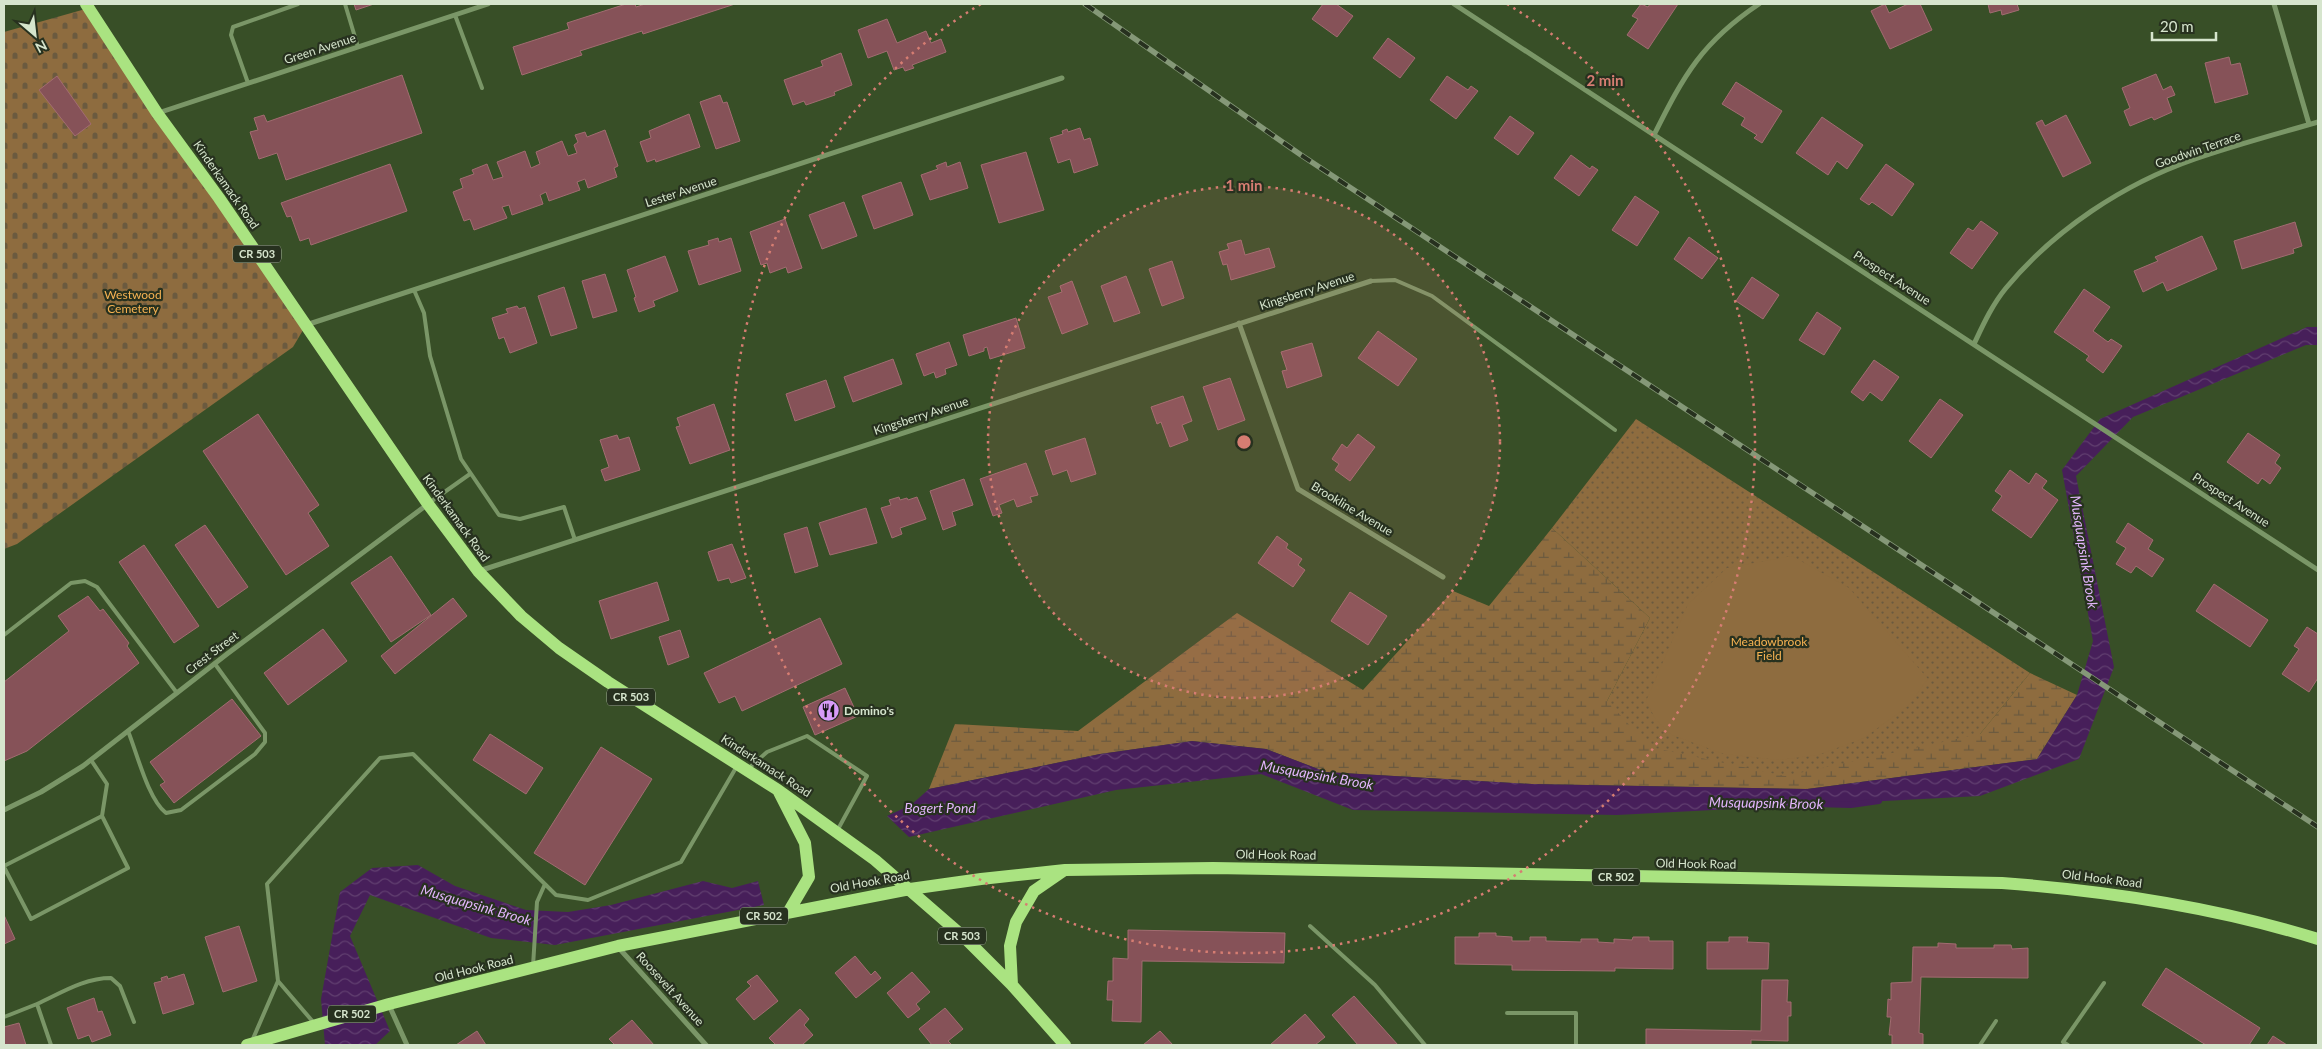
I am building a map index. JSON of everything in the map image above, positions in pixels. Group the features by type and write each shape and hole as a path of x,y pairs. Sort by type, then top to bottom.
{"main road":[{"name":"Kinderkamack Road","path":"86,4 157,113 219,198 428,504 478,571 521,616 559,648 608,682 778,790 837,831 910,889 1012,985 1065,1045"},
{"path":"778,790 805,844 809,877 789,911"},
{"name":"Old Hook Road","path":"249,1045 389,1004 618,946 789,911 910,889 980,878 1065,870 1213,868 2011,884 2066,888 2150,899 2234,916 2318,939"},
{"path":"1012,985 1010,946 1016,922 1034,891 1065,870"}],"street":[{"name":"Green Avenue","path":"157,113 488,4"},
{"name":"Prospect Avenue","path":"1454,4 2318,570"},
{"path":"1654,135 1676,90 1693,64 1713,40 1760,4"},
{"path":"2274,4 2309,124"},
{"name":"Lester Avenue","path":"306,325 1062,78"},
{"name":"Goodwin Terrace","path":"1974,344 1986,318 2005,289 2031,262 2072,226 2110,199 2151,177 2194,159 2318,122"},
{"name":"Kingsberry Avenue","path":"478,571 1371,280"},
{"name":"Brookline Avenue","path":"1239,323 1298,489 1443,577"},
{"name":"Crest Street","path":"4,810 41,792 91,760 428,504"},
{"name":"Roosevelt Avenue","path":"618,946 706,1045"},
{"path":"389,1004 407,1045"}],"lane":[{"path":"248,83 231,35 233,27 298,4"},
{"path":"345,4 358,47"},
{"path":"455,15 482,88"},
{"path":"1371,280 1395,280 1432,296 1615,430"},
{"path":"414,290 424,313 430,356 462,459 470,474 499,516 520,519 564,507 575,540"},
{"path":"428,504 470,474"},
{"path":"4,636 71,583 85,581 97,587 177,693"},
{"path":"128,731 159,807 166,812 181,810 255,754 265,742 265,733 215,664"},
{"path":"249,1045 278,981 267,884 380,758 413,754 556,895 588,900 681,862 742,767 767,752 806,736 868,776 837,831"},
{"path":"91,760 106,784 102,816 128,868 31,919 4,866 102,816"},
{"path":"533,968 537,902 545,884"},
{"path":"1310,926 1375,985 1425,1045"},
{"path":"4,1017 82,983 99,978 111,978 120,986 134,1022"},
{"path":"278,981 315,1025"},
{"path":"2068,1045 2063,1042 2104,983"},
{"path":"37,1004 51,1045"},
{"path":"1507,1013 1576,1012 1576,1045"},
{"path":"1980,1045 1996,1021"}],"green space":[{"name":"Westwood Cemetery","path":"89,8 306,325 293,347 17,544 4,549 4,32"},
{"name":"Meadowbrook Field","path":"1636,419 2030,673 1980,734 1785,776 1650,747 1607,701 1650,618 1552,528"},
{"path":"1552,528 1650,618 1607,701 1980,734 2030,673 2077,695 2037,759 1807,789 1532,784 1326,772 1266,749 1192,741 1100,754 929,789 955,724 1078,731 1237,613 1363,690 1453,591 1489,606"},
{"path":"1792,556 1849,588 1928,679 1908,706 1864,738 1818,755 1779,760 1724,754 1672,735 1656,720 1646,701 1688,604 1727,568"}],"water":[{"name":"Bogert Pond","path":"2307,327 2318,327 2318,345 2306,345 2133,417 2076,476 2114,667 2079,759 1980,796 1617,815 1353,810 1261,774 1116,790 909,837 887,816 911,805 929,789 1100,754 1192,741 1266,749 1326,772 1532,784 1807,789 2037,759 2077,695 2093,641 2062,470 2100,419"},
{"path":"418,865 455,886 526,910 568,912 611,905 703,881 732,888 758,881 764,905 555,945 491,938 370,895 350,936 390,1031 375,1045 325,1045 321,999 340,892 372,868"}],"building":[{"path":"354,4 374,4 356,10"},
{"path":"626,4 635,4 636,7 645,4 735,4 643,34 642,31 580,51 582,55 522,75 513,47 569,29 567,23"},
{"path":"1323,4 1336,4 1353,16 1337,37 1312,19"},
{"path":"1641,4 1648,7 1650,4 1678,4 1648,49 1627,35 1638,19 1632,16"},
{"path":"1885,4 1889,13 1908,4 1920,4 1932,30 1890,49 1871,11"},
{"path":"1988,4 2017,4 2019,10 2002,15 2001,10 1990,13"},
{"path":"887,19 897,43 926,31 931,43 941,39 946,52 912,65 914,68 905,71 903,67 894,70 887,51 868,58 858,30"},
{"path":"1388,38 1415,58 1400,78 1373,58"},
{"path":"841,53 852,85 834,92 835,95 806,105 804,101 793,105 784,80 823,66 821,61"},
{"path":"2229,57 2231,65 2240,63 2248,94 2215,103 2205,63"},
{"path":"2156,74 2163,90 2171,86 2175,95 2167,98 2172,112 2154,120 2152,117 2130,126 2124,111 2130,108 2122,88"},
{"path":"402,75 422,133 286,180 277,153 259,159 250,132 258,130 254,118 264,115 267,122"},
{"path":"57,76 91,124 75,136 39,90"},
{"path":"1447,76 1468,90 1471,86 1478,91 1456,119 1430,100"},
{"path":"1736,82 1782,111 1762,143 1754,138 1757,135 1741,125 1745,118 1722,104"},
{"path":"720,95 723,103 727,102 740,141 716,149 700,102"},
{"path":"689,114 700,147 656,162 655,159 647,162 640,142 651,138 649,131"},
{"path":"2066,115 2091,163 2063,177 2036,123 2042,120 2045,126"},
{"path":"1510,116 1534,133 1518,155 1494,138"},
{"path":"1822,117 1863,145 1847,169 1837,161 1828,175 1796,153"},
{"path":"1080,128 1084,140 1090,138 1098,165 1074,173 1070,159 1058,163 1050,138 1063,134 1062,131 1067,129 1068,132"},
{"path":"605,130 618,166 614,168 617,177 588,188 585,179 577,182 580,190 549,201 546,192 540,195 543,204 512,215 509,205 502,207 507,218 474,230 470,219 464,221 453,192 463,188 460,179 474,174 472,170 487,164 493,180 503,177 497,162 525,151 531,168 540,164 536,152 562,141 568,156 577,153 574,145 578,142 575,135 585,132 587,137"},
{"path":"1026,152 1044,210 999,223 981,165"},
{"path":"1571,155 1590,169 1592,166 1598,170 1579,196 1554,178"},
{"path":"946,162 947,167 960,162 968,188 930,200 921,175 938,169 936,166"},
{"path":"390,164 407,211 311,245 309,238 300,241 291,216 287,217 281,203"},
{"path":"1886,164 1914,184 1892,216 1872,202 1869,205 1860,199"},
{"path":"901,182 913,215 874,229 862,196"},
{"path":"1635,196 1659,212 1637,246 1612,230"},
{"path":"844,202 857,236 822,249 809,215"},
{"path":"785,219 802,268 788,273 786,267 770,273 767,263 761,265 750,232"},
{"path":"1981,221 1998,233 1972,269 1950,253 1968,228 1973,231"},
{"path":"2295,222 2302,246 2293,249 2294,253 2242,269 2234,241"},
{"path":"2202,236 2217,269 2167,291 2163,282 2143,292 2134,271 2158,261 2155,257"},
{"path":"1689,237 1718,258 1702,279 1674,259"},
{"path":"718,238 719,242 731,238 741,271 699,285 688,251 709,245 708,241"},
{"path":"1241,240 1245,255 1269,248 1275,267 1231,280 1227,264 1223,265 1219,252 1229,249 1227,244"},
{"path":"665,256 678,291 653,301 655,306 639,312 627,270"},
{"path":"1172,261 1184,298 1162,306 1149,269"},
{"path":"605,274 617,311 593,318 582,281"},
{"path":"1126,276 1140,313 1114,322 1101,286"},
{"path":"1752,277 1779,295 1763,319 1736,301"},
{"path":"1072,281 1088,324 1062,334 1048,297 1062,292 1060,286"},
{"path":"564,287 577,328 551,336 538,296"},
{"path":"2084,289 2110,307 2093,331 2108,342 2111,339 2122,346 2103,373 2086,360 2089,356 2054,332"},
{"path":"517,306 519,309 525,307 537,343 510,353 504,337 499,339 492,318 508,313 506,309"},
{"path":"1817,312 1841,328 1824,355 1799,340"},
{"path":"1016,318 1025,348 990,359 987,347 984,348 984,351 969,356 963,335"},
{"path":"1378,331 1417,359 1398,386 1358,358"},
{"path":"949,342 957,365 945,369 946,374 936,378 934,372 924,376 916,354"},
{"path":"1312,343 1322,376 1287,388 1282,371 1287,370 1281,352"},
{"path":"893,359 902,384 853,402 844,377"},
{"path":"1874,360 1899,377 1882,401 1870,392 1863,401 1851,392"},
{"path":"1230,378 1245,420 1218,430 1203,387"},
{"path":"826,380 835,407 795,421 786,394"},
{"path":"1183,396 1192,421 1182,425 1188,440 1170,447 1161,422 1157,424 1151,407"},
{"path":"1940,399 1963,415 1931,458 1909,441"},
{"path":"714,404 730,450 690,464 676,427 680,426 677,418"},
{"path":"258,414 319,505 308,513 329,546 286,575 203,451"},
{"path":"2248,433 2280,455 2275,463 2281,468 2270,484 2262,478 2258,484 2227,462"},
{"path":"1358,434 1375,447 1350,481 1335,470 1339,464 1332,459 1342,444 1347,448"},
{"path":"617,435 619,440 629,437 640,470 605,481 601,470 609,467 600,440"},
{"path":"1085,438 1096,474 1071,482 1067,470 1053,475 1045,451"},
{"path":"1026,463 1038,495 1030,497 1032,502 1017,507 1014,499 999,505 1002,513 993,516 980,479"},
{"path":"2010,470 2029,484 2036,473 2047,481 2042,488 2058,500 2031,538 1992,510 2002,496 1995,491"},
{"path":"964,479 973,505 952,512 956,525 943,530 930,491"},
{"path":"899,497 900,500 907,498 908,500 917,497 926,519 900,528 902,534 892,538 881,508 891,505 889,500"},
{"path":"866,508 877,543 830,555 819,523"},
{"path":"2128,523 2153,540 2148,549 2164,559 2152,577 2136,566 2131,573 2116,564 2126,548 2116,542"},
{"path":"205,525 248,587 218,608 175,545"},
{"path":"807,527 818,566 795,573 784,534"},
{"path":"1277,536 1288,544 1286,548 1302,559 1298,565 1305,570 1293,587 1258,563"},
{"path":"732,544 746,578 731,583 729,578 718,581 708,552"},
{"path":"144,545 199,626 174,643 119,562"},
{"path":"391,556 431,615 391,642 351,583"},
{"path":"657,582 669,620 611,639 599,601"},
{"path":"2214,584 2268,620 2250,647 2196,611"},
{"path":"1350,592 1387,616 1368,645 1331,621"},
{"path":"88,596 100,611 103,609 129,643 127,646 139,663 27,751 4,761 4,682 69,631 58,616"},
{"path":"453,598 467,616 395,674 381,656"},
{"path":"820,618 842,664 742,711 735,696 719,703 704,673"},
{"path":"2307,627 2318,634 2318,678 2309,692 2282,674 2299,649 2294,646"},
{"path":"323,629 347,661 288,705 264,673"},
{"path":"680,630 689,657 668,665 659,637"},
{"path":"845,688 858,716 815,735 803,707"},
{"path":"232,699 261,736 174,803 160,785 165,782 150,762"},
{"path":"490,734 543,768 526,794 473,760"},
{"path":"601,747 652,779 585,885 534,853"},
{"path":"4,915 15,939 4,944"},
{"path":"239,926 257,981 223,992 205,937"},
{"path":"1128,930 1285,933 1284,963 1142,961 1141,1022 1112,1021 1113,1000 1107,1000 1108,981 1113,981 1113,958 1128,959"},
{"path":"1479,933 1496,933 1496,936 1512,937 1512,941 1530,941 1530,937 1546,937 1546,941 1581,942 1581,939 1598,939 1598,942 1614,943 1614,939 1632,940 1633,937 1649,937 1649,941 1673,941 1673,969 1615,968 1615,971 1512,970 1512,965 1455,964 1455,937 1479,937"},
{"path":"1729,937 1748,937 1747,942 1769,943 1768,969 1707,969 1707,942 1729,942"},
{"path":"1938,943 1956,944 1956,948 1994,948 1994,945 2011,945 2012,949 2028,948 2028,978 1921,977 1919,1033 1923,1034 1923,1045 1892,1045 1892,1035 1889,1035 1891,1017 1887,1017 1888,999 1891,1000 1891,983 1912,982 1913,947 1938,947"},
{"path":"855,956 871,975 875,971 881,978 856,998 835,973"},
{"path":"2166,968 2260,1028 2249,1045 2206,1045 2142,1005"},
{"path":"912,972 930,992 916,1004 920,1009 908,1018 887,993"},
{"path":"184,974 194,1004 163,1014 154,983 162,981 161,978 167,976 168,979"},
{"path":"757,975 778,1001 754,1020 736,999 751,986 747,982"},
{"path":"1762,980 1788,980 1787,1002 1791,1002 1791,1016 1788,1016 1788,1041 1751,1040 1751,1045 1646,1045 1646,1029 1761,1031"},
{"path":"1354,996 1398,1045 1358,1045 1332,1015"},
{"path":"94,998 98,1012 102,1011 111,1035 92,1042 89,1035 78,1039 67,1008"},
{"path":"945,1008 963,1029 948,1041 952,1045 932,1045 919,1029"},
{"path":"800,1009 809,1019 804,1025 813,1035 802,1045 776,1045 769,1038"},
{"path":"1305,1014 1325,1037 1315,1045 1270,1045"},
{"path":"632,1020 654,1045 615,1045 609,1039"},
{"path":"19,1023 26,1045 4,1045 4,1027"},
{"path":"477,1031 486,1045 456,1045"},
{"path":"1160,1031 1173,1045 1143,1045"},
{"path":"2273,1036 2287,1045 2267,1045"}],"waterway":[{"name":"Musquapsink Brook","path":"1815,804 1851,805 1879,801"}],"railway":[{"path":"1085,4 1301,155 2318,827"}],"place":[{"name":"Domino's","path":"828,711"}]}
